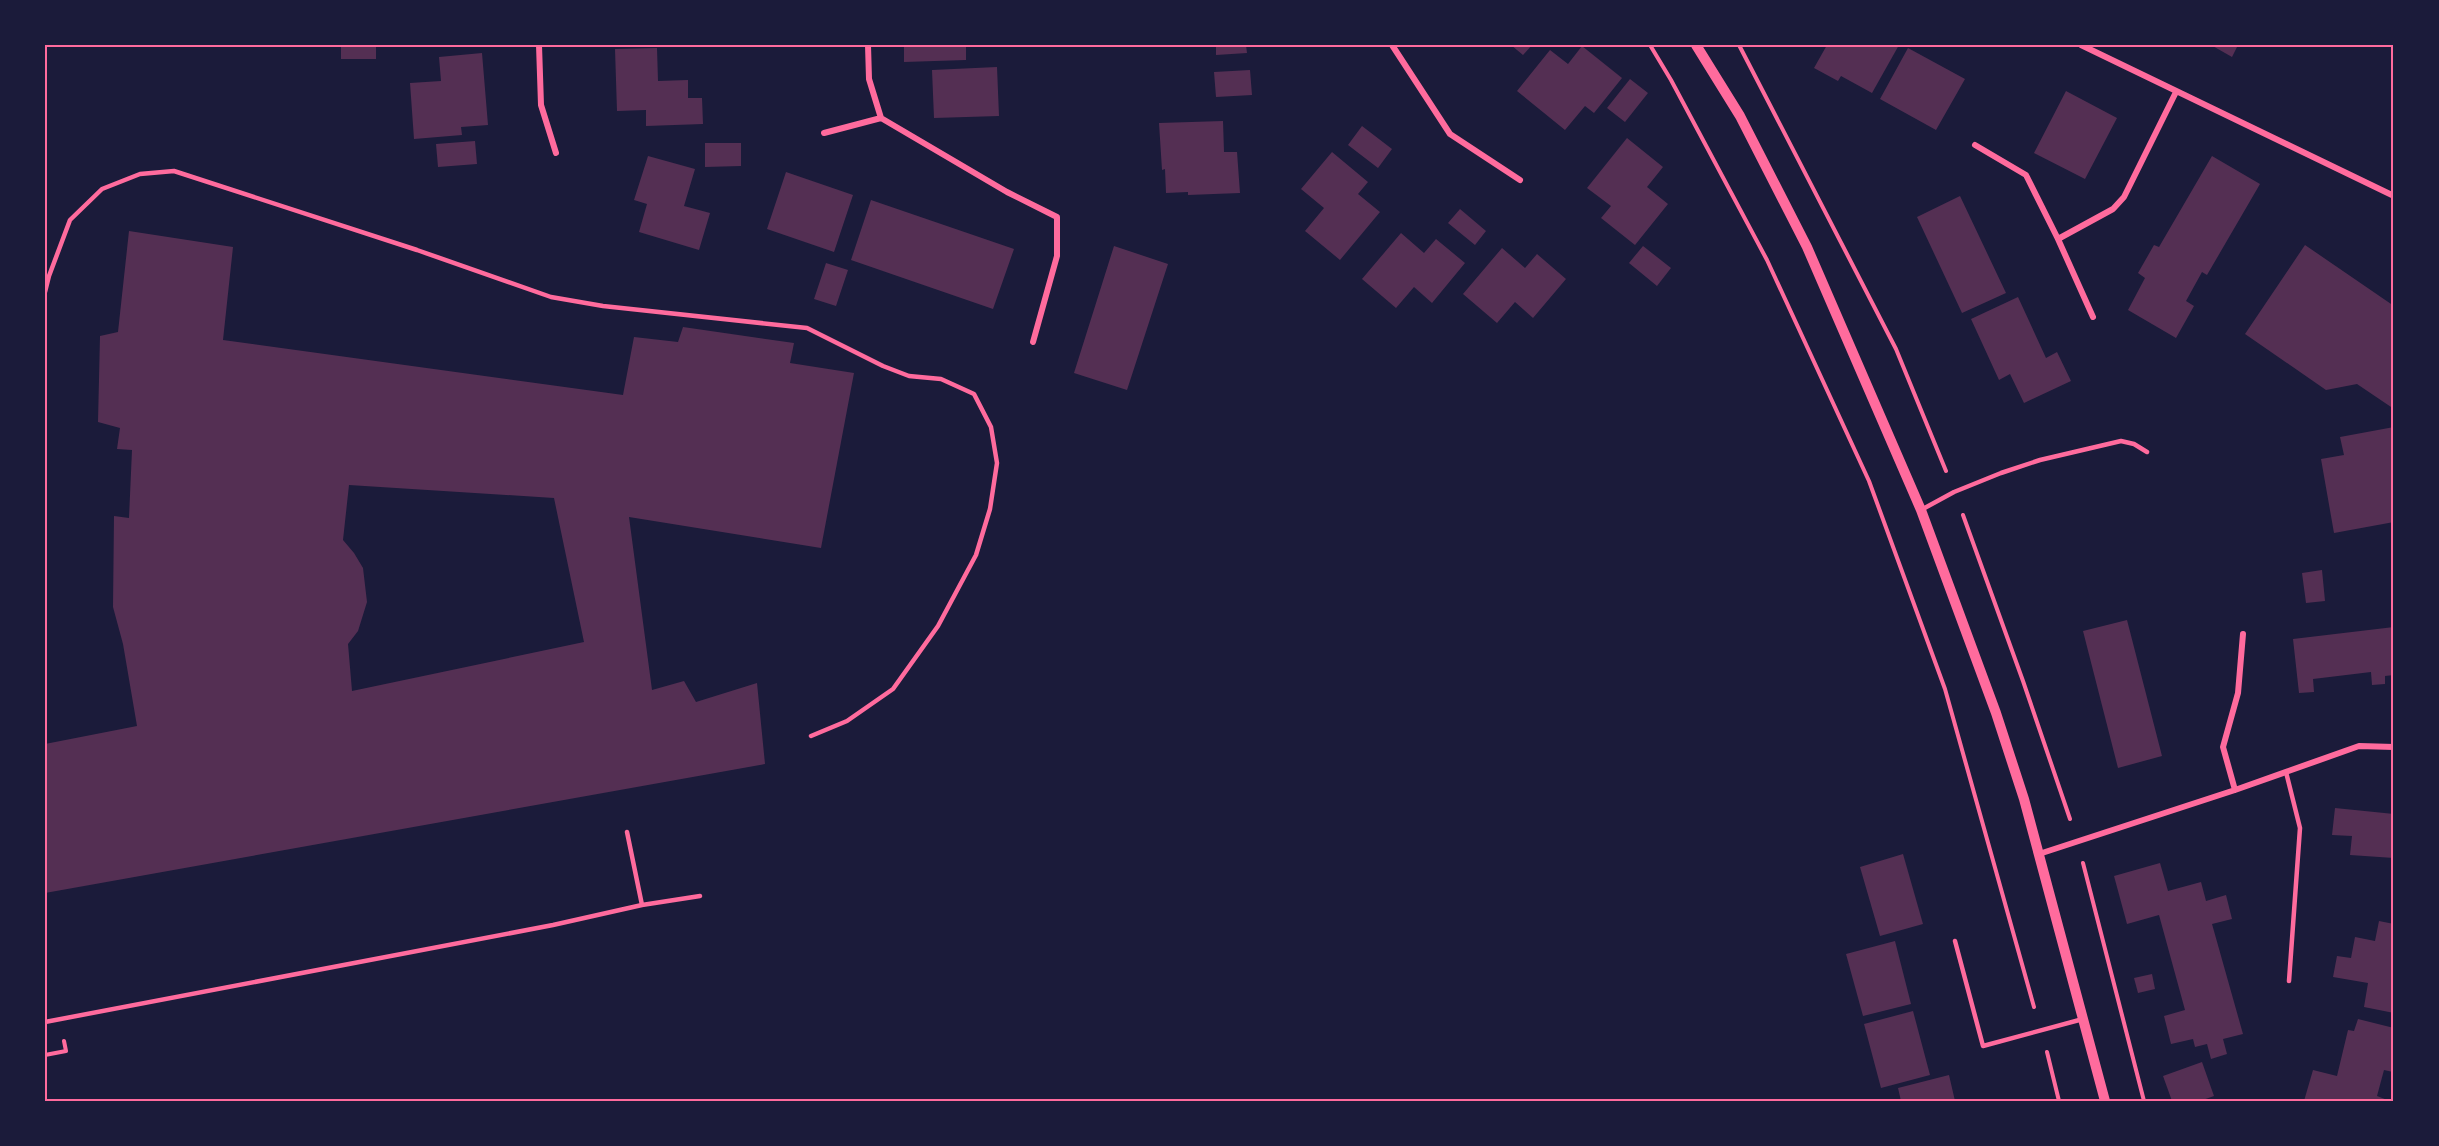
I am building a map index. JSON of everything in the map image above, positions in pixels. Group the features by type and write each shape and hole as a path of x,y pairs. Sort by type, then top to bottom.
{"street":[{"path":"539,45 541,105 556,153"},
{"path":"868,45 869,79 881,118 1008,192 1057,217 1057,256 1034,342"},
{"path":"1392,45 1450,134 1520,180"},
{"path":"1696,45 1740,116 1807,247 1921,510 1996,713 2038,854 2105,1101"},
{"path":"2081,45 2394,196"},
{"path":"2058,239 2113,209 2124,197 2176,92"},
{"path":"824,134 881,118"},
{"path":"1975,145 2026,175 2093,317"},
{"path":"2235,790 2223,747 2238,693 2243,634"},
{"path":"2038,854 2235,790 2359,746 2394,747"}],"lane":[{"path":"45,292 70,220 102,189 140,174 174,171 462,265 551,297 603,306 807,328 909,376 941,379 974,394 992,427 997,463 990,508 976,555 938,626 893,689 847,721 811,736"},
{"path":"1921,510 1954,492 2040,460 2121,441 2134,444 2147,452"},
{"path":"2286,772 2300,828 2289,981"},
{"path":"627,832 642,905"},
{"path":"45,1023 553,925 642,905 700,896"},
{"path":"1955,941 1983,1046 2083,1018"}],"path":[{"path":"1650,45 1767,260 1869,481 1945,689 2060,1101"}],"building":[{"path":"341,45 376,45 376,59 341,59"},
{"path":"904,45 966,45 966,60 904,62"},
{"path":"1216,45 1246,45 1247,53 1216,55"},
{"path":"1511,45 1532,45 1523,55"},
{"path":"1827,45 1899,45 1872,93 1841,76 1838,81 1814,68"},
{"path":"2211,45 2238,45 2232,57"},
{"path":"1582,46 1622,78 1594,113 1585,106 1565,130 1517,91 1550,50 1568,64"},
{"path":"657,48 658,81 688,80 688,98 702,98 703,124 646,126 646,110 617,111 615,49"},
{"path":"1908,48 1965,79 1936,130 1880,99"},
{"path":"482,53 488,125 461,127 462,135 414,139 410,83 441,81 439,57"},
{"path":"997,67 999,116 934,118 932,70"},
{"path":"1250,70 1252,95 1216,97 1214,72"},
{"path":"1630,79 1648,93 1625,122 1607,108"},
{"path":"2066,91 2117,118 2085,179 2034,153"},
{"path":"1223,121 1224,152 1237,152 1240,193 1188,195 1188,192 1166,193 1159,123"},
{"path":"1362,126 1392,149 1378,168 1348,145"},
{"path":"1627,138 1663,167 1647,187 1668,204 1635,245 1601,218 1611,206 1587,188"},
{"path":"475,141 477,164 438,167 436,144"},
{"path":"705,143 741,143 741,166 705,167"},
{"path":"1332,152 1368,182 1358,194 1380,212 1340,260 1305,231 1324,208 1301,189"},
{"path":"648,156 695,169 684,206 710,213 699,250 639,232 647,204 634,200"},
{"path":"2212,156 2260,184 2207,275 2202,272 2186,301 2194,306 2176,338 2128,310 2145,278 2138,273 2154,245 2159,247"},
{"path":"786,172 853,195 834,252 767,229"},
{"path":"1960,196 2006,293 1962,313 1917,217"},
{"path":"871,200 1014,249 993,309 851,260"},
{"path":"1460,209 1486,231 1475,245 1448,223"},
{"path":"129,231 233,247 223,340 623,395 634,337 678,342 683,327 794,343 790,363 854,373 821,548 629,517 652,690 684,681 696,702 757,683 765,764 45,893 45,744 137,726 123,644 113,607 114,516 129,518 132,450 117,449 120,428 98,422 100,336 118,332","holes":["349,485 554,498 584,642 352,691 348,644 358,631 367,602 363,568 343,540"]},
{"path":"1401,233 1424,253 1436,239 1465,263 1432,303 1414,287 1396,308 1362,279"},
{"path":"2305,245 2394,306 2392,332 2394,334 2394,409 2357,384 2326,390 2245,334"},
{"path":"1114,246 1168,264 1127,390 1074,373"},
{"path":"1643,246 1671,268 1657,286 1629,263"},
{"path":"1502,248 1525,268 1537,254 1566,279 1533,318 1515,302 1497,323 1463,294"},
{"path":"826,263 848,270 836,306 814,299"},
{"path":"2018,297 2046,358 2057,352 2071,381 2024,403 2010,374 1999,380 1971,319"},
{"path":"2394,427 2394,522 2334,533 2321,459 2344,455 2340,437"},
{"path":"2322,570 2325,601 2306,603 2302,573"},
{"path":"2127,620 2162,756 2118,768 2083,631"},
{"path":"2394,627 2394,675 2385,676 2385,684 2372,685 2371,672 2313,679 2314,692 2299,693 2293,639"},
{"path":"2335,808 2394,814 2394,858 2350,855 2352,836 2332,835"},
{"path":"1903,854 1923,924 1880,936 1860,867"},
{"path":"2160,863 2168,891 2201,882 2206,901 2226,895 2232,919 2212,924 2243,1034 2223,1039 2227,1054 2211,1059 2207,1044 2195,1047 2193,1039 2171,1044 2164,1016 2185,1010 2159,915 2127,924 2114,876"},
{"path":"2379,921 2394,924 2394,1013 2364,1007 2368,983 2333,977 2337,956 2351,958 2355,937 2375,941"},
{"path":"1895,941 1911,1004 1863,1016 1846,954"},
{"path":"2152,974 2155,989 2138,993 2134,978"},
{"path":"1913,1011 1930,1075 1881,1088 1864,1024"},
{"path":"2358,1019 2394,1028 2391,1041 2394,1041 2394,1069 2393,1072 2384,1070 2377,1096 2390,1101 2304,1101 2313,1070 2337,1076 2348,1030 2354,1031"},
{"path":"2202,1062 2214,1096 2200,1101 2172,1101 2163,1076"},
{"path":"1949,1075 1955,1101 1901,1101 1898,1088"}]}
